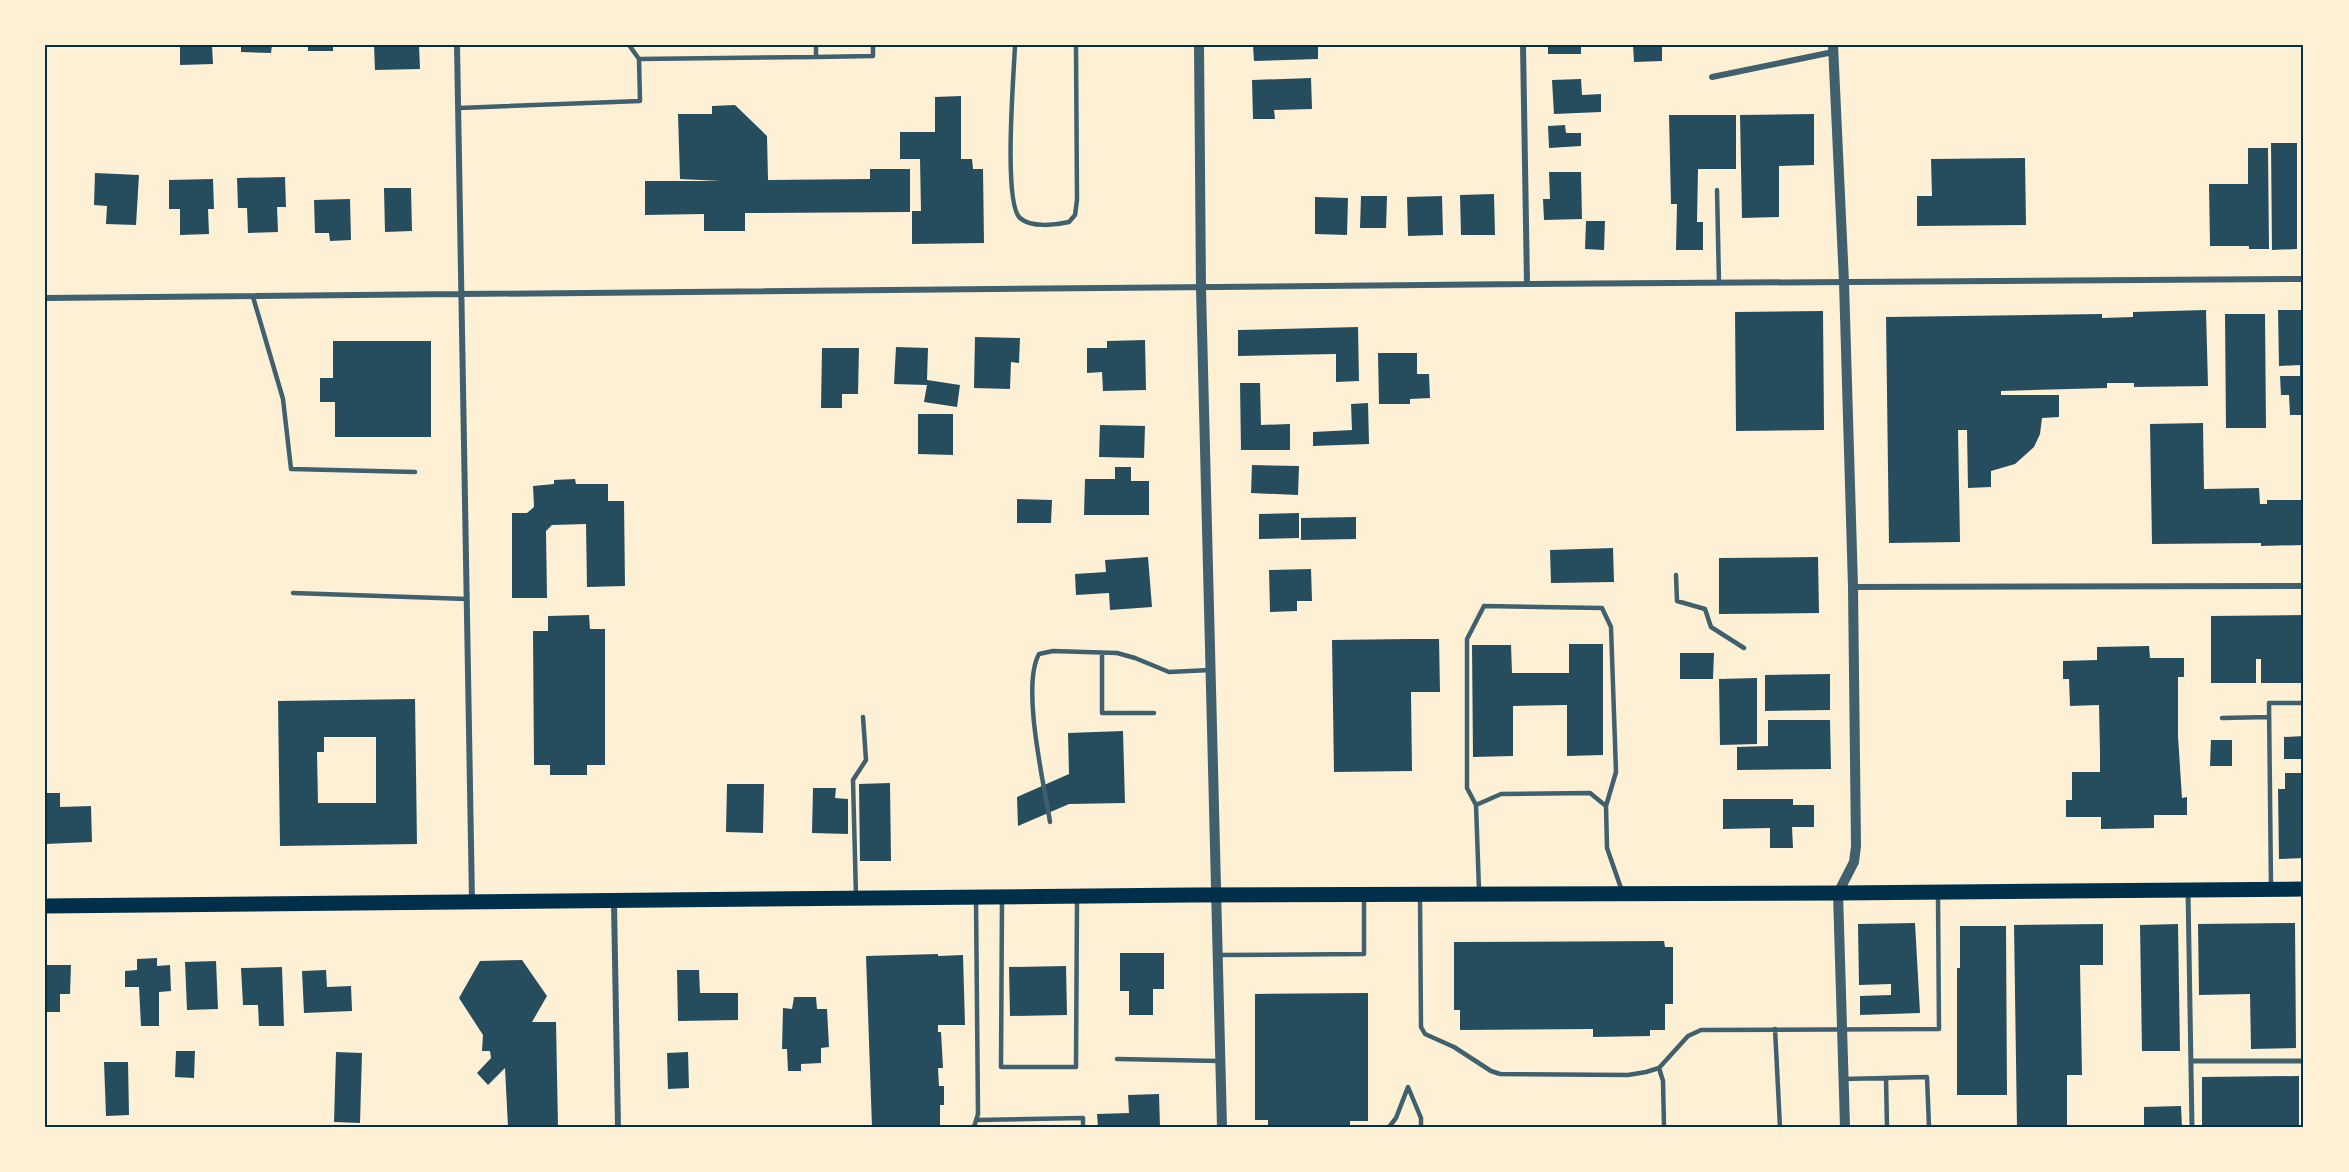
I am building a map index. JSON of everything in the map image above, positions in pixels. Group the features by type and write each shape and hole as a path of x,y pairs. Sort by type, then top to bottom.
{"main road":[{"path":"45,906 2304,888"}],"street":[{"path":"457,45 472,902"},
{"path":"1199,45 1201,289 1222,1127"},
{"path":"1523,45 1527,284"},
{"path":"1712,77 1833,49 1844,282 1853,587 1856,846 1854,862 1838,893 1845,1127"},
{"path":"45,298 2304,279"},
{"path":"1853,587 2304,586"},
{"path":"2188,890 2192,1127"},
{"path":"614,900 618,1127"},
{"path":"2191,1061 2304,1061"}],"lane":[{"path":"459,108 640,101 639,59 629,45"},
{"path":"816,45 816,57"},
{"path":"639,59 873,56 873,45"},
{"path":"1015,45 1012,197 1018,216 1025,221 1050,224 1069,222 1075,215 1076,45"},
{"path":"1717,190 1719,283"},
{"path":"253,297 283,399 291,469 415,472"},
{"path":"1676,575 1677,601 1705,609 1711,627 1744,648"},
{"path":"293,593 468,599"},
{"path":"1479,894 1476,805 1467,788 1467,639 1484,606 1602,608 1611,627 1616,772 1605,806 1607,848 1623,894"},
{"path":"1050,822 1032,709 1034,664 1039,654 1053,651 1118,653 1135,657 1169,672 1210,670"},
{"path":"1102,653 1102,713 1154,713"},
{"path":"2271,889 2269,703 2304,703"},
{"path":"856,898 853,780 866,760 863,717"},
{"path":"2222,718 2269,717"},
{"path":"1476,805 1501,794 1590,794 1605,806"},
{"path":"1420,894 1421,1027 1425,1034 1454,1047 1491,1071 1500,1074 1628,1075 1659,1068 1694,1032 1841,1028 1939,1029 1938,892"},
{"path":"1217,955 1364,954 1364,894"},
{"path":"1002,897 1001,1067 1076,1067 1077,896"},
{"path":"974,1127 978,1102 976,897"},
{"path":"1775,1029 1780,1127"},
{"path":"1117,1059 1220,1061"},
{"path":"1659,1068 1663,1081 1664,1127"},
{"path":"1843,1079 1927,1077 1929,1127"},
{"path":"1886,1078 1887,1127"},
{"path":"1389,1127 1396,1118 1408,1087 1421,1118 1421,1127"},
{"path":"976,1120 1083,1118 1083,1127"}],"building":[{"path":"180,45 212,45 213,64 180,65"},
{"path":"241,45 272,45 271,53 241,52"},
{"path":"308,45 333,45 333,51 308,51"},
{"path":"374,45 419,45 420,69 375,70"},
{"path":"1253,45 1318,45 1318,59 1254,61"},
{"path":"1548,45 1581,45 1581,54 1548,54"},
{"path":"1633,45 1662,45 1662,61 1634,62"},
{"path":"1311,78 1312,109 1274,110 1275,119 1253,119 1252,80"},
{"path":"1581,79 1582,95 1601,94 1601,112 1554,114 1552,80"},
{"path":"961,96 961,159 972,159 973,169 983,169 984,243 912,244 912,211 921,211 920,159 900,159 900,132 935,132 935,97"},
{"path":"735,105 767,136 768,180 870,179 870,169 910,169 910,212 745,213 745,231 704,231 704,214 645,215 645,181 721,181 680,179 678,114 712,114 712,106"},
{"path":"1814,114 1814,165 1779,166 1779,217 1742,218 1740,115"},
{"path":"1669,115 1736,115 1736,169 1698,169 1697,222 1703,222 1703,250 1676,250 1677,204 1671,204"},
{"path":"1565,125 1566,133 1581,133 1581,146 1549,148 1548,126"},
{"path":"2271,143 2297,143 2297,249 2272,250"},
{"path":"2248,148 2268,148 2269,249 2249,249 2249,246 2210,246 2209,184 2248,184"},
{"path":"2025,158 2026,225 1917,226 1917,196 1932,196 1931,159"},
{"path":"1549,172 1581,172 1582,219 1544,220 1543,199 1550,199"},
{"path":"95,173 139,175 136,225 106,224 107,206 94,205"},
{"path":"285,177 286,207 277,207 278,232 248,233 247,208 238,208 237,178"},
{"path":"213,179 214,209 208,209 209,234 180,235 180,209 169,209 169,180"},
{"path":"384,188 411,188 412,231 385,232"},
{"path":"1494,194 1495,235 1461,235 1460,195"},
{"path":"1361,196 1387,196 1386,228 1360,228"},
{"path":"1442,196 1443,235 1408,236 1407,197"},
{"path":"1315,197 1348,198 1347,235 1315,234"},
{"path":"350,199 351,240 330,241 329,233 315,233 314,200"},
{"path":"1586,221 1605,221 1604,250 1585,249"},
{"path":"2206,310 2208,386 2134,387 2134,383 2107,383 2107,388 2001,391 2001,395 2059,395 2059,417 2042,418 2040,434 2034,447 2015,464 1991,471 1991,487 1968,488 1967,430 1958,430 1960,542 1889,543 1886,317 2102,314 2102,318 2133,317 2133,312"},
{"path":"2278,310 2304,310 2304,415 2290,415 2289,395 2281,395 2280,376 2300,376 2300,365 2279,366"},
{"path":"1823,311 1824,430 1736,431 1735,312"},
{"path":"2225,314 2265,314 2266,428 2226,428"},
{"path":"1358,327 1359,381 1336,382 1336,354 1238,356 1238,330"},
{"path":"975,337 1020,338 1019,363 1011,362 1010,389 974,388"},
{"path":"1145,340 1146,390 1103,391 1102,372 1087,373 1087,348 1107,348 1107,341"},
{"path":"333,341 431,341 431,437 335,437 335,402 320,402 320,378 333,378"},
{"path":"896,347 928,348 927,380 960,385 957,407 924,402 927,385 894,384"},
{"path":"822,348 859,348 858,394 842,394 842,408 821,408"},
{"path":"1378,353 1417,353 1417,374 1429,374 1430,398 1410,399 1410,404 1379,404"},
{"path":"1240,383 1260,383 1261,425 1290,424 1290,450 1241,450"},
{"path":"1368,403 1369,444 1313,446 1313,432 1352,430 1351,404"},
{"path":"918,414 953,414 953,455 918,454"},
{"path":"2203,423 2204,489 2259,488 2260,504 2267,504 2267,500 2302,500 2304,545 2152,544 2150,424"},
{"path":"1100,425 1145,426 1144,458 1099,457"},
{"path":"1252,465 1299,466 1298,495 1251,493"},
{"path":"1115,467 1131,467 1131,481 1149,481 1149,515 1084,515 1085,479 1115,479"},
{"path":"575,479 576,484 608,484 608,501 624,501 625,586 587,587 586,524 552,525 546,531 547,598 512,598 512,513 527,513 534,507 533,486 554,484 554,480"},
{"path":"1017,499 1052,500 1051,523 1017,523"},
{"path":"1299,513 1299,538 1259,539 1259,514"},
{"path":"1356,517 1356,539 1301,540 1301,518"},
{"path":"1613,548 1614,582 1551,583 1550,550"},
{"path":"1148,557 1152,607 1110,610 1109,593 1076,595 1075,574 1106,572 1105,560"},
{"path":"1818,557 1819,613 1719,614 1719,558"},
{"path":"1311,569 1312,601 1297,601 1297,611 1270,612 1269,570"},
{"path":"589,615 590,629 605,629 605,765 587,765 587,775 550,775 550,765 534,765 533,631 548,631 548,616"},
{"path":"2304,615 2304,683 2261,683 2261,659 2256,659 2256,683 2211,683 2211,616"},
{"path":"1439,639 1440,692 1411,692 1412,771 1334,772 1332,640"},
{"path":"1569,644 1603,644 1603,755 1567,756 1567,705 1513,706 1513,756 1473,757 1472,645 1511,645 1512,673 1569,673"},
{"path":"2149,646 2150,658 2184,658 2184,677 2178,677 2178,736 2182,798 2187,797 2187,815 2154,815 2154,828 2101,829 2101,817 2066,817 2066,800 2072,800 2072,772 2100,772 2100,753 2099,705 2070,706 2069,679 2063,679 2063,661 2097,660 2097,647"},
{"path":"1680,653 1714,653 1713,679 1680,679"},
{"path":"1830,674 1830,710 1765,711 1765,675"},
{"path":"1757,678 1757,744 1720,745 1719,679"},
{"path":"415,699 417,844 280,846 278,701","holes":["324,737 376,737 376,803 318,803 317,752 324,752"]},
{"path":"1768,720 1830,720 1831,769 1737,770 1737,747 1768,746"},
{"path":"1123,731 1125,803 1069,804 1018,826 1017,797 1069,774 1068,733"},
{"path":"2304,736 2304,759 2284,759 2284,737"},
{"path":"2211,740 2232,740 2232,766 2210,766"},
{"path":"2285,773 2304,773 2304,858 2279,859 2278,789 2285,789"},
{"path":"890,783 891,861 860,861 859,784"},
{"path":"727,784 764,784 763,833 726,832"},
{"path":"813,788 836,788 835,798 848,799 848,834 812,833"},
{"path":"45,793 60,793 60,807 91,806 92,842 45,844"},
{"path":"1723,799 1793,799 1793,805 1814,805 1814,827 1792,827 1793,848 1770,848 1770,828 1723,829"},
{"path":"1915,923 1920,1013 1860,1015 1860,996 1891,995 1891,984 1859,985 1858,924"},
{"path":"2295,923 2296,1048 2251,1049 2250,994 2199,995 2198,924"},
{"path":"2103,924 2103,965 2080,965 2082,1075 2067,1075 2067,1127 2017,1127 2014,925"},
{"path":"2178,924 2180,1051 2142,1051 2140,925"},
{"path":"1960,926 2006,926 2007,1095 1957,1095 1957,968 1960,968"},
{"path":"1664,941 1665,947 1673,947 1673,1004 1665,1004 1665,1030 1650,1030 1650,1036 1593,1037 1593,1029 1460,1030 1460,1010 1454,1010 1454,942"},
{"path":"1120,953 1164,953 1164,989 1153,989 1153,1015 1129,1015 1129,991 1120,991"},
{"path":"938,954 938,956 963,955 965,1025 938,1025 938,1032 941,1032 943,1068 938,1068 939,1086 944,1086 944,1105 940,1105 940,1125 872,1127 866,956"},
{"path":"157,958 157,966 170,965 171,991 159,992 159,1026 141,1026 139,987 125,987 125,971 137,970 137,959"},
{"path":"522,960 547,996 532,1022 556,1022 558,1127 508,1127 505,1068 488,1085 477,1073 491,1058 490,1051 482,1051 483,1035 459,998 480,961"},
{"path":"216,961 218,1009 187,1010 185,962"},
{"path":"45,965 71,965 70,994 60,994 60,1012 45,1012"},
{"path":"1066,966 1067,1015 1010,1016 1009,967"},
{"path":"282,967 284,1026 259,1026 258,1005 243,1005 241,968"},
{"path":"326,970 327,987 351,986 352,1011 304,1013 302,971"},
{"path":"677,970 699,970 700,993 738,993 738,1020 678,1021"},
{"path":"1368,993 1368,1121 1350,1121 1350,1127 1268,1127 1268,1120 1255,1120 1255,994"},
{"path":"794,997 816,997 817,1009 827,1009 829,1047 821,1048 821,1063 801,1064 801,1071 788,1071 787,1049 782,1049 783,1008 792,1009"},
{"path":"176,1051 195,1051 194,1078 175,1077"},
{"path":"336,1052 362,1053 360,1123 334,1122"},
{"path":"688,1052 689,1088 668,1089 667,1053"},
{"path":"104,1062 128,1062 129,1115 106,1116"},
{"path":"2299,1076 2299,1127 2202,1127 2202,1077"},
{"path":"1159,1094 1160,1127 1098,1127 1097,1114 1129,1113 1128,1095"},
{"path":"2181,1106 2182,1127 2144,1127 2144,1107"}]}
